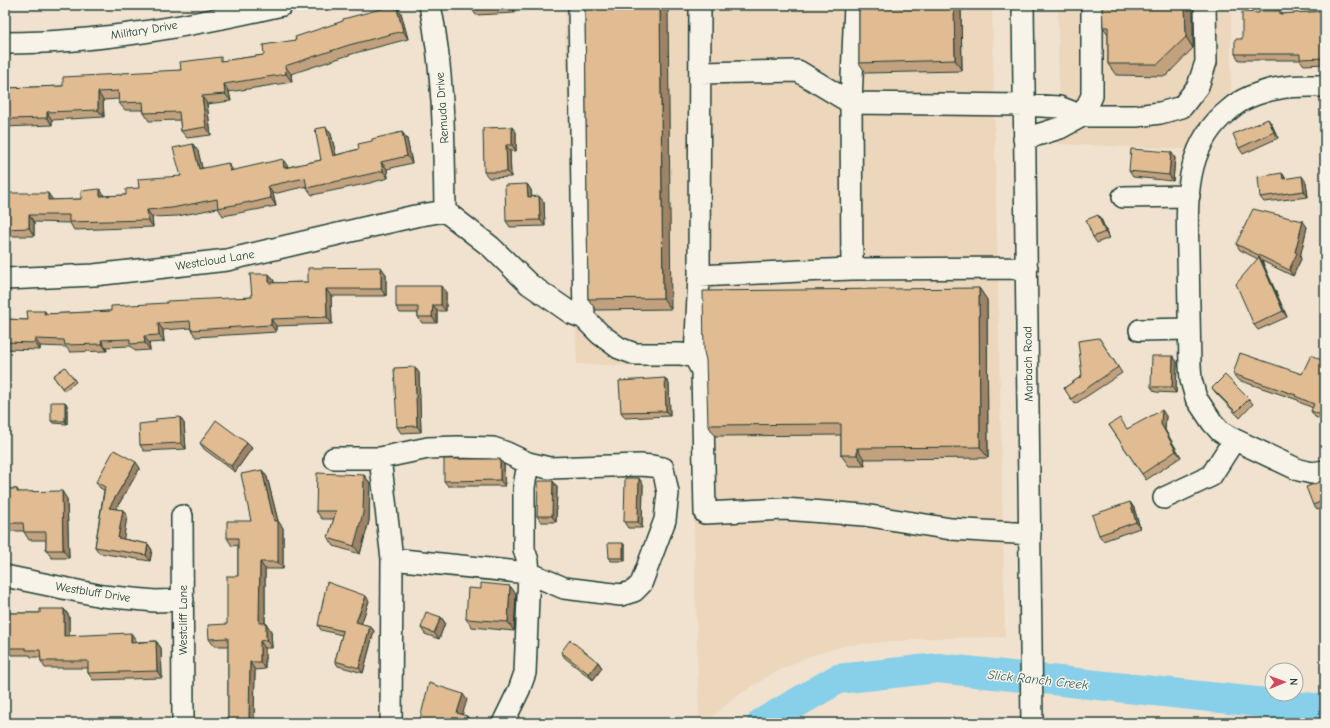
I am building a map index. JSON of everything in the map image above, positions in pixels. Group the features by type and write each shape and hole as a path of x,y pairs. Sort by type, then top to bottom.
{"street":[{"name":"Military Drive","path":"5,43 72,40 148,31 282,5"},
{"name":"Remuda Drive","path":"430,5 437,42 443,108 446,211"},
{"path":"579,5 584,318"},
{"path":"700,5 699,276 695,357 702,372 705,512 784,509 864,515 951,529 1030,534"},
{"path":"852,269 851,103 855,5"},
{"name":"Marbach Road","path":"1023,5 1032,723"},
{"path":"1024,139 1060,128 1082,116 1092,96 1092,5"},
{"path":"700,73 798,71 851,103 1024,105 1059,107 1082,116 1136,116 1160,113 1182,107 1198,86 1206,62 1205,5"},
{"path":"1325,86 1294,86 1259,93 1235,105 1218,120 1199,147 1192,168 1188,222 1191,380 1196,398 1212,422 1234,440 1299,470 1312,473 1325,471"},
{"path":"1123,197 1189,196"},
{"name":"Westcloud Lane","path":"5,278 94,275 227,260 407,218 446,211"},
{"path":"446,211 491,247 529,284 571,312 584,318 600,334 619,348 635,354 681,354 695,357"},
{"path":"699,276 801,270 1026,268"},
{"path":"1140,330 1189,329"},
{"path":"1164,498 1211,476 1234,440"},
{"path":"334,458 380,458 428,448 493,448 528,463 549,468 652,466 663,468 668,493 665,520 641,584 634,591 621,595 564,588 529,573 392,559"},
{"path":"380,458 392,559 391,723"},
{"path":"503,723 525,674 529,573 528,561 524,549 524,487 528,463"},
{"name":"Westcliff Lane","path":"182,516 183,723"},
{"name":"Westbluff Drive","path":"5,576 102,596 155,601 182,600"}],"shaded area":[{"path":"564,5 992,5 1005,637 932,638 848,645 809,656 770,675 732,699 706,723 699,723 690,368 577,364"},
{"path":"1058,5 1325,5 1231,6 1231,91 1207,114 1187,149 1059,144"}],"building":[{"path":"396,5 403,31 349,45 285,66 286,74 224,84 225,94 202,96 206,127 181,131 179,112 144,113 143,102 119,103 118,91 98,92 98,110 47,112 47,118 5,119 5,88 63,86 63,77 181,70 180,62 221,57 221,61 264,55 263,45 296,40 295,37 343,21 343,19"},
{"path":"472,5 511,5 511,7 472,9"},
{"path":"585,5 660,5 663,298 588,299"},
{"path":"859,5 954,5 955,60 859,63"},
{"path":"1102,5 1185,5 1186,37 1158,64 1108,64 1108,27 1103,27"},
{"path":"1259,11 1280,11 1280,14 1325,11 1325,58 1300,59 1300,54 1235,54 1235,39 1242,39 1242,12 1259,13"},
{"path":"1268,119 1274,132 1239,148 1233,134"},
{"path":"326,127 333,156 359,149 358,144 372,141 372,139 402,132 407,156 381,162 383,171 307,188 305,178 268,186 271,198 250,203 218,208 217,199 172,208 147,210 148,220 69,222 69,215 29,215 29,228 5,229 5,193 48,193 48,200 81,199 81,191 100,189 100,196 126,195 126,189 139,188 138,179 181,176 173,148 193,144 199,169 228,163 230,171 283,159 284,168 321,160 315,129"},
{"path":"512,127 512,145 506,145 507,172 484,172 483,128"},
{"path":"1131,149 1171,152 1169,175 1129,171"},
{"path":"1282,173 1283,179 1302,176 1304,191 1260,197 1258,177"},
{"path":"527,184 528,197 539,196 540,220 506,221 505,185"},
{"path":"1253,209 1303,221 1295,252 1297,253 1289,270 1236,244"},
{"path":"1098,215 1105,232 1093,237 1086,220"},
{"path":"1259,257 1283,311 1254,325 1236,284"},
{"path":"381,267 381,289 326,289 327,317 271,319 271,325 191,330 190,321 158,323 159,335 144,336 145,343 130,344 130,339 101,340 102,344 65,345 64,340 35,339 35,343 5,342 5,319 28,320 27,311 45,311 44,314 111,311 111,306 167,303 167,301 252,297 250,274 269,274 269,283 308,282 308,268"},
{"path":"396,286 441,286 441,305 433,305 432,317 418,317 418,307 396,307"},
{"path":"979,288 980,447 857,448 857,455 841,455 841,424 708,425 706,360 704,352 703,291"},
{"path":"1099,338 1118,367 1071,399 1064,388 1082,376 1078,341"},
{"path":"1240,353 1302,374 1311,355 1325,362 1324,416 1311,411 1314,404 1295,396 1296,395 1233,374"},
{"path":"1152,356 1173,356 1172,387 1151,387"},
{"path":"65,367 74,379 62,388 53,376"},
{"path":"415,367 417,426 397,427 394,368"},
{"path":"1225,375 1249,399 1236,412 1212,388"},
{"path":"665,378 666,411 621,412 619,381"},
{"path":"51,402 65,402 65,421 51,421"},
{"path":"1162,410 1161,424 1176,451 1142,474 1109,425 1120,418 1127,429"},
{"path":"180,417 181,443 140,445 139,424 156,422 156,419"},
{"path":"216,420 247,443 231,466 200,443"},
{"path":"114,450 136,462 109,508 123,510 118,538 148,544 146,555 95,547 105,487 96,482"},
{"path":"444,459 500,459 500,480 444,481"},
{"path":"262,470 274,521 278,521 278,562 260,562 259,623 266,623 266,640 260,641 260,662 250,662 249,719 260,719 260,723 216,723 216,719 228,719 228,638 209,639 208,625 227,624 227,576 238,576 238,538 227,538 227,521 251,521 241,474"},
{"path":"317,473 364,475 363,513 354,546 328,538 336,511 316,511"},
{"path":"625,478 639,478 638,522 624,522"},
{"path":"538,481 553,481 552,516 537,516"},
{"path":"1322,481 1325,490 1325,500 1313,505 1306,487"},
{"path":"5,489 17,489 17,492 62,491 63,550 46,550 46,532 24,532 23,523 5,523"},
{"path":"1130,502 1136,522 1099,535 1092,515"},
{"path":"608,543 623,543 623,558 609,558"},
{"path":"327,582 366,596 356,622 370,626 359,668 335,661 343,631 318,625"},
{"path":"481,583 510,586 508,622 466,619 468,588 481,589"},
{"path":"40,609 64,609 64,636 131,633 131,643 156,641 157,671 88,673 88,661 41,661 40,650 5,648 5,613 40,613"},
{"path":"426,612 441,617 434,633 421,628"},
{"path":"570,640 598,662 589,674 561,652"},
{"path":"429,683 463,694 457,713 467,716 465,723 419,723"}],"waterway":[{"name":"Slick Ranch Creek","path":"762,723 838,679 938,668 1313,708 1325,712"}]}
